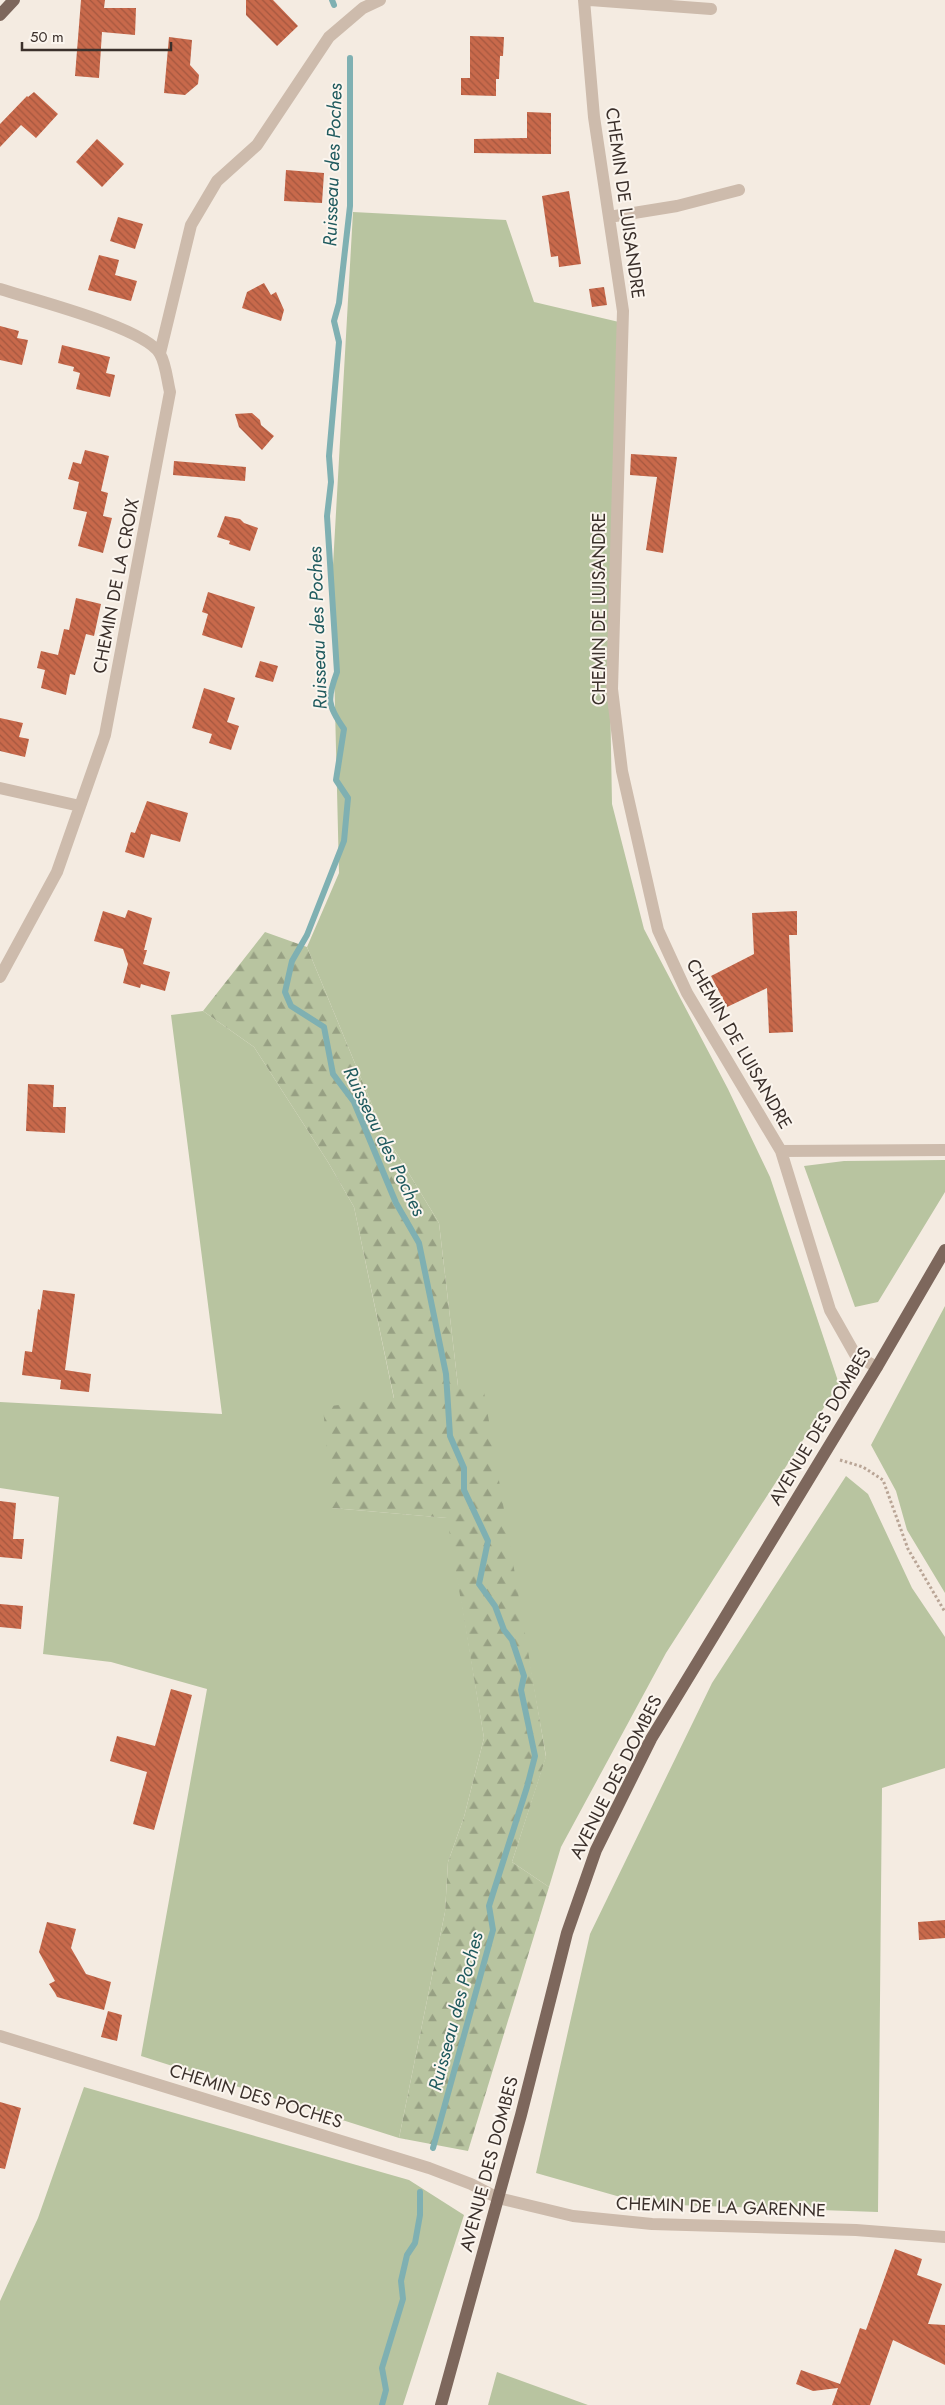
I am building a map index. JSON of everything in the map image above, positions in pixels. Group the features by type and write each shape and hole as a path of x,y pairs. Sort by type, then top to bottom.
{"main road":[{"path":"0,15 14,0"},
{"name":"AVENUE DES DOMBES","path":"441,2405 498,2198 567,1933 596,1850 651,1739 822,1454 877,1367 945,1250"}],"street":[{"path":"0,289 116,326 141,338 160,353 191,225 218,180 257,145 329,37 363,8 380,0"},
{"name":"CHEMIN DE LUISANDRE","path":"584,0 594,118 623,311 612,689 622,771 658,930 687,993 781,1151 830,1310 856,1356 877,1367"},
{"path":"590,0 711,9"},
{"path":"609,217 678,206 739,190"},
{"name":"CHEMIN DE LA CROIX","path":"0,977 57,872 105,736 170,392 160,353"},
{"path":"0,788 80,806"},
{"path":"781,1151 945,1150"},
{"name":"CHEMIN DES POCHES","path":"0,2036 429,2168 471,2184 498,2198"},
{"name":"CHEMIN DE LA GARENNE","path":"498,2198 573,2216 652,2224 856,2230 945,2237"}],"path":[{"path":"822,1454 863,1467 883,1480 908,1549 945,1612"}],"green space":[{"path":"353,212 506,220 534,302 619,322 610,693 612,804 644,929 728,1089 770,1177 839,1384 666,1653 561,1847 549,1887 512,1862 546,1756 516,1588 458,1386 439,1223 382,1129 307,947 339,873 332,583"},
{"path":"265,932 307,947 382,1129 439,1223 458,1386 484,1392 546,1757 512,1862 549,1887 468,2151 399,2138 445,1912 448,1862 464,1817 484,1738 447,1518 332,1508 323,1407 394,1398 354,1207 328,1162 254,1047 203,1011"},
{"path":"203,1011 254,1047 328,1162 354,1207 394,1399 332,1508 448,1518 484,1738 464,1817 448,1862 445,1912 399,2138 141,2056 207,1689 111,1662 43,1654 59,1497 0,1488 0,1402 222,1414 171,1015"},
{"path":"945,1160 945,1192 878,1302 855,1307 804,1166 844,1161"},
{"path":"945,1306 945,1593 907,1530 896,1491 871,1445"},
{"path":"846,1476 868,1494 912,1588 945,1637 945,1768 882,1788 878,2212 645,2204 536,2173 590,1934 712,1683"},
{"path":"84,2087 409,2180 464,2215 403,2405 0,2405 0,2301 38,2218"},
{"path":"497,2372 588,2405 488,2405"}],"building":[{"path":"81,0 105,0 104,8 136,8 135,35 102,32 99,78 75,76"},
{"path":"246,0 273,0 298,26 277,46 246,15"},
{"path":"470,36 504,37 503,56 500,56 499,79 496,79 496,96 461,95 461,78 470,78"},
{"path":"169,37 192,40 190,65 199,75 198,84 185,95 164,93"},
{"path":"34,92 58,114 36,138 21,125 0,147 0,124 27,96"},
{"path":"527,112 551,113 551,154 474,153 474,139 527,138"},
{"path":"97,139 124,164 102,187 76,162"},
{"path":"286,170 324,173 322,203 284,201"},
{"path":"569,191 581,264 559,267 558,256 551,257 542,196"},
{"path":"118,217 143,224 135,249 110,241"},
{"path":"99,255 119,260 115,275 137,281 131,301 88,290"},
{"path":"264,283 271,295 276,292 284,310 281,321 242,308 247,292"},
{"path":"604,287 607,305 592,307 589,289"},
{"path":"0,326 19,331 17,338 28,340 22,365 0,360"},
{"path":"62,345 110,357 106,373 115,375 110,397 76,389 80,373 73,371 74,367 58,363"},
{"path":"252,413 260,420 261,425 274,436 262,450 239,427 235,414"},
{"path":"85,450 109,456 101,491 108,493 103,516 112,518 103,553 78,546 87,512 73,509 79,482 68,479 73,462 81,464"},
{"path":"631,454 677,457 663,553 646,550 657,477 630,475"},
{"path":"174,461 246,467 245,481 173,475"},
{"path":"225,516 240,519 244,523 258,528 250,551 229,544 230,541 217,537"},
{"path":"208,592 255,607 242,648 202,635 208,614 202,612"},
{"path":"76,598 101,604 94,636 86,634 75,675 70,674 66,695 41,688 45,670 37,668 41,651 58,655 64,629 69,630"},
{"path":"260,661 278,666 273,682 255,677"},
{"path":"204,688 235,698 227,722 239,726 231,750 209,743 212,734 192,728"},
{"path":"0,718 23,723 19,737 29,739 25,757 0,751"},
{"path":"147,801 188,813 180,842 151,834 144,858 125,852 131,832 135,833"},
{"path":"128,910 152,918 144,950 147,950 143,964 170,972 165,991 141,984 140,988 123,983 128,964 123,949 94,941 103,911 125,918"},
{"path":"797,911 797,935 789,935 793,1032 769,1033 767,988 727,1007 711,976 754,954 752,913"},
{"path":"28,1084 54,1085 53,1107 66,1107 65,1133 26,1131"},
{"path":"43,1290 75,1294 65,1370 91,1374 89,1392 60,1389 61,1380 22,1375 25,1351 32,1352 38,1309 40,1310"},
{"path":"0,1501 16,1503 13,1539 24,1539 22,1559 0,1557"},
{"path":"0,1604 23,1606 21,1629 0,1627"},
{"path":"171,1689 192,1695 154,1830 133,1824 147,1772 110,1761 117,1736 155,1746"},
{"path":"945,1920 945,1938 919,1940 918,1922"},
{"path":"47,1922 76,1929 71,1948 86,1974 111,1982 104,2010 57,1997 49,1984 55,1981 39,1952"},
{"path":"108,2011 122,2015 117,2041 101,2037"},
{"path":"0,2102 21,2108 5,2169 0,2168"},
{"path":"895,2249 922,2259 917,2275 942,2284 928,2324 945,2325 945,2365 893,2340 870,2405 832,2405 838,2388 813,2391 796,2384 801,2370 840,2384 860,2328 866,2330"}],"waterway":[{"name":"Ruisseau des Poches","path":"332,0 334,5"},
{"name":"Ruisseau des Poches","path":"350,58 350,206 339,303 334,321 339,342 329,456 331,482 327,516 337,672 331,689 330,702 334,714 344,729 336,780 348,798 344,841 307,935 292,961 285,992 291,1006 324,1027 333,1074 354,1102 396,1203 419,1243 446,1374 450,1436 464,1468 464,1490 488,1541 479,1584 495,1606 504,1630 512,1640 524,1676 521,1690 535,1756 489,1906 493,1930 433,2148"},
{"name":"Ruisseau des Poches","path":"382,2405 386,2390 382,2368 403,2299 401,2281 407,2255 415,2243 420,2215 420,2192"}]}
